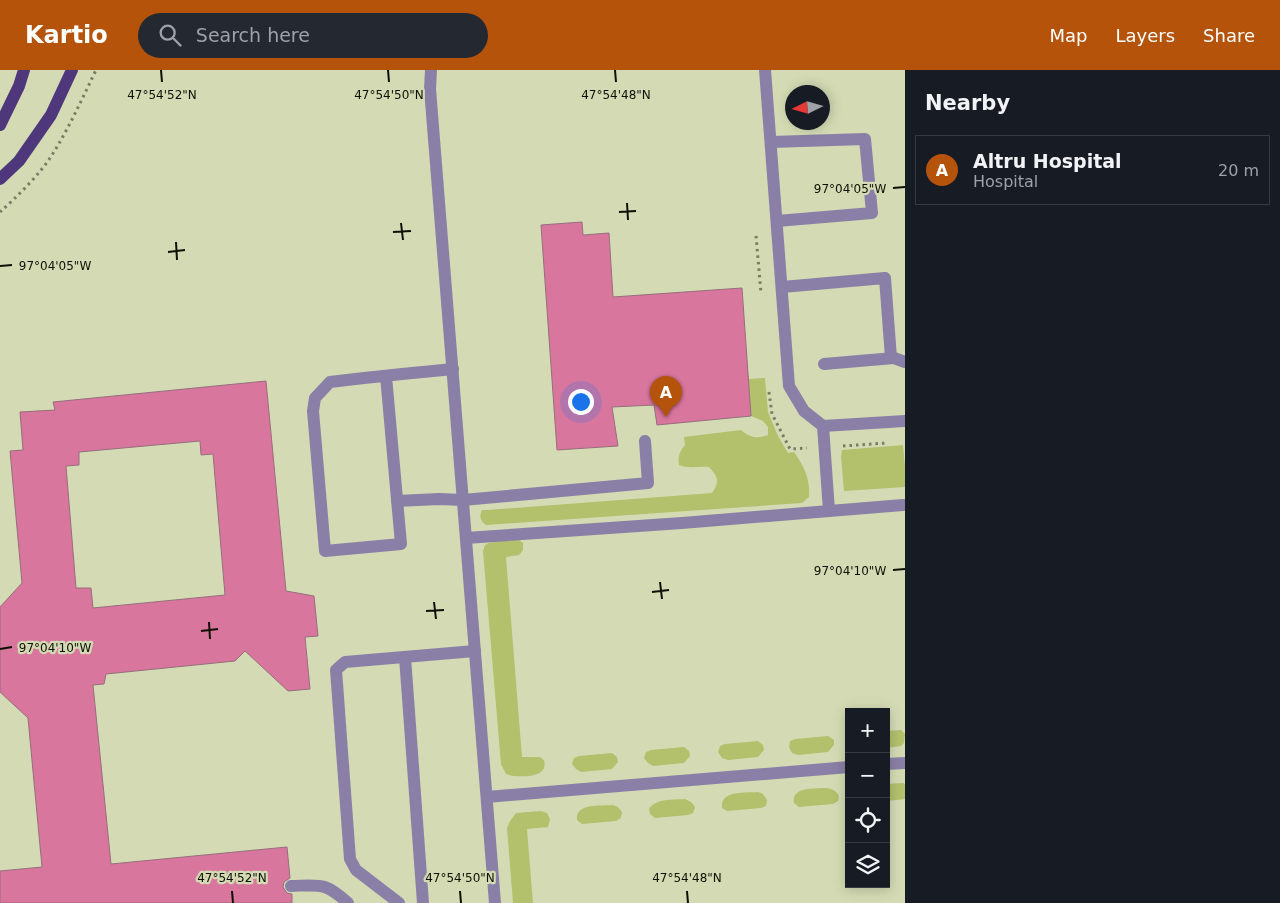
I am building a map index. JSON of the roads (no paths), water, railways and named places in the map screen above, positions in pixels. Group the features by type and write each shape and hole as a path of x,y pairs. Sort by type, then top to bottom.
{"main road":[{"path":"0,125 19,86 24,70"},
{"path":"0,179 19,161 51,115 72,70"}],"lane":[{"path":"431,70 430,90 495,903"},
{"path":"765,70 789,386 804,411 823,426 905,422"},
{"path":"771,142 865,139 872,213 777,221"},
{"path":"782,287 885,278 891,358"},
{"path":"824,364 891,358 905,362"},
{"path":"386,376 401,544 325,551 312,412 315,398 330,382 386,376 453,369"},
{"path":"823,426 829,511"},
{"path":"397,502 463,500 648,483 644,441"},
{"path":"466,538 904,505"},
{"path":"399,903 356,870 350,859 336,670 345,662 475,651"},
{"path":"405,657 423,903"},
{"path":"890,764 905,762"},
{"path":"487,797 845,767"},
{"path":"291,886 322,885 336,892 348,903"}],"place":[{"name":"Altru Hospital","path":"666,417"}]}
